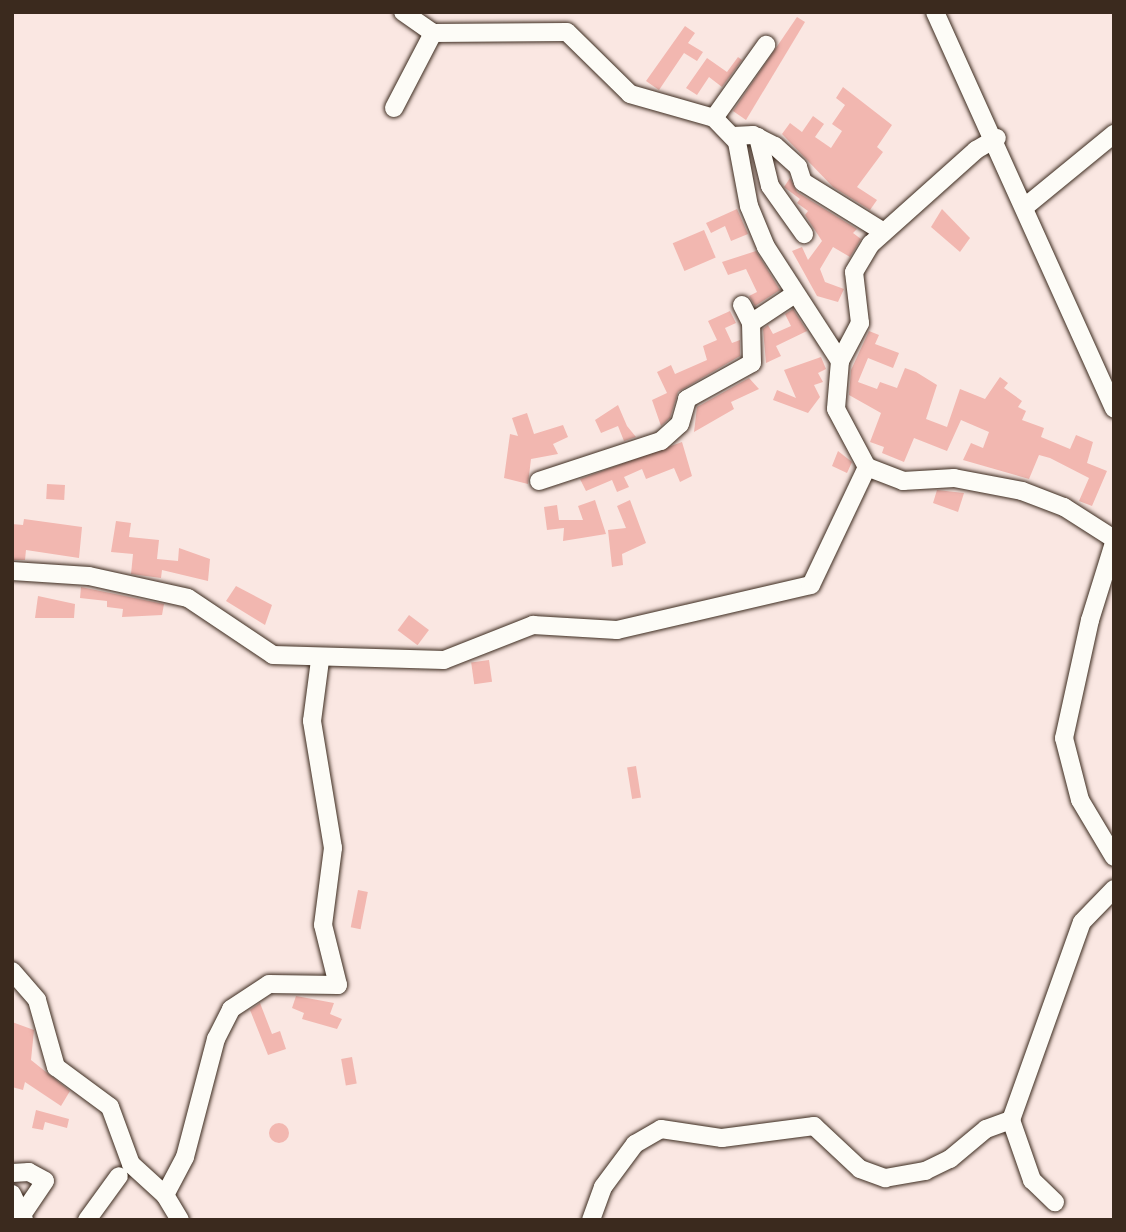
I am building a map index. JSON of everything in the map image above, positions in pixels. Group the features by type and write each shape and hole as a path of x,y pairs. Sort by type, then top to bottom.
{"street":[{"path":"402,12 433,33 567,32 630,94 714,118 733,136 751,211 795,294 840,361"},
{"path":"935,12 985,145 1026,206 1114,409"},
{"path":"394,108 433,33"},
{"path":"714,118 766,45"},
{"path":"1026,206 1114,134"},
{"path":"733,136 758,137 793,162 803,182 882,231"},
{"path":"758,137 771,186 804,234"},
{"path":"985,145 882,231 854,272 860,319 840,361 836,409 867,467 903,481 954,478 1033,494 1114,541 1090,620 1064,738 1080,800 1114,857"},
{"path":"751,323 795,294"},
{"path":"539,481 661,441 680,424 681,409 691,396 754,360 751,323 742,305"},
{"path":"12,571 89,576 188,598 258,650 320,660 444,660 533,625 617,630 804,588 820,575 867,467"},
{"path":"165,1195 185,1157 216,1039 231,1009 269,984 338,985 323,914 333,848 313,721 320,660"},
{"path":"1055,1202 1032,1180 1011,1120 1082,922 1114,889"},
{"path":"12,971 37,1000 56,1067 110,1107 131,1164 165,1195 180,1220"},
{"path":"591,1220 603,1186 635,1144 661,1129 722,1138 814,1126 860,1169 885,1178 936,1167 986,1129 1011,1120"},
{"path":"12,1173 29,1172 45,1181 23,1217"},
{"path":"87,1220 119,1176"},
{"path":"12,1194 23,1217"}],"building":[{"path":"797,17 805,22 746,120 733,111"},
{"path":"685,26 695,33 688,43 703,52 697,61 684,53 659,90 646,81"},
{"path":"738,57 742,60 722,87 709,77 697,95 686,88 707,58 727,72"},
{"path":"843,87 892,125 877,147 883,152 857,187 877,200 870,210 833,187 782,134 790,123 802,132 813,116 824,124 815,137 831,148 842,131 832,124 845,105 836,98"},
{"path":"790,178 797,192 857,229 853,233 861,239 850,257 833,247 820,269 825,282 844,289 838,302 817,296 792,251 802,247 808,260 822,241 805,215 808,211 797,203 800,199 784,187"},
{"path":"737,209 748,234 731,241 725,226 711,233 706,223"},
{"path":"942,209 970,238 960,252 931,227"},
{"path":"704,230 716,258 684,271 673,243"},
{"path":"756,251 780,290 755,306 749,296 757,292 746,269 728,275 722,262"},
{"path":"793,309 807,331 776,346 781,356 766,363 763,329 768,325 773,334 791,326 785,314"},
{"path":"730,311 736,323 725,328 732,343 740,340 740,356 678,392 670,418 661,426 652,400 667,393 657,372 671,365 675,374 707,360 703,346 717,340 708,321"},
{"path":"869,331 879,335 875,344 899,353 893,368 868,358 858,382 877,389 880,382 897,388 905,368 916,372 937,385 926,419 947,427 960,389 985,399 1000,377 1008,383 1004,388 1022,401 1018,407 1026,411 1022,420 1044,428 1041,437 1070,449 1076,435 1093,442 1087,463 1107,471 1092,506 1079,501 1089,478 1050,458 1039,455 1029,479 963,460 971,443 983,448 989,432 961,420 947,451 914,438 904,462 882,453 884,447 870,442 881,413 849,395 851,370"},
{"path":"821,357 826,369 818,373 823,382 814,385 820,397 808,413 773,400 777,390 796,398 784,370"},
{"path":"749,378 759,389 731,402 734,409 694,432 697,407"},
{"path":"618,405 627,426 636,437 624,441 618,426 601,433 595,420"},
{"path":"527,413 534,434 563,425 568,437 553,444 558,454 531,459 528,484 504,478 510,434 518,436 512,418"},
{"path":"682,442 692,476 680,482 674,468 646,479 642,469 624,477 629,487 617,492 612,480 586,491 580,479"},
{"path":"838,451 852,462 847,473 832,466"},
{"path":"47,484 65,485 64,500 46,499"},
{"path":"937,490 964,493 958,512 933,503"},
{"path":"595,500 606,534 563,541 564,528 547,530 544,507 557,505 559,520 583,520 578,506"},
{"path":"630,500 646,543 622,554 623,565 612,567 608,530 626,528 617,506"},
{"path":"24,519 82,527 79,558 26,550 25,560 12,560 12,524 23,525"},
{"path":"116,521 131,523 129,537 159,540 157,559 178,561 179,548 210,559 208,581 162,570 161,578 131,574 133,554 111,552"},
{"path":"236,586 272,605 265,625 226,601"},
{"path":"81,587 164,604 162,615 122,617 123,609 107,607 107,601 80,598"},
{"path":"38,596 75,604 74,618 35,618"},
{"path":"409,615 429,630 418,645 398,630"},
{"path":"489,660 492,682 474,684 471,663"},
{"path":"636,766 641,798 632,799 627,767"},
{"path":"358,890 368,892 361,929 351,927"},
{"path":"296,996 334,1003 330,1014 342,1019 337,1029 302,1019 304,1013 292,1008"},
{"path":"260,1003 272,1034 280,1031 286,1049 268,1055 250,1010"},
{"path":"12,1022 34,1030 31,1060 70,1091 61,1106 25,1082 23,1090 12,1087"},
{"path":"352,1057 357,1084 346,1085 341,1059"},
{"path":"36,1110 69,1119 67,1128 45,1122 43,1130 32,1128"},
{"path":"279,1123 286,1126 289,1133 286,1140 279,1143 272,1140 269,1133 272,1126"}]}
